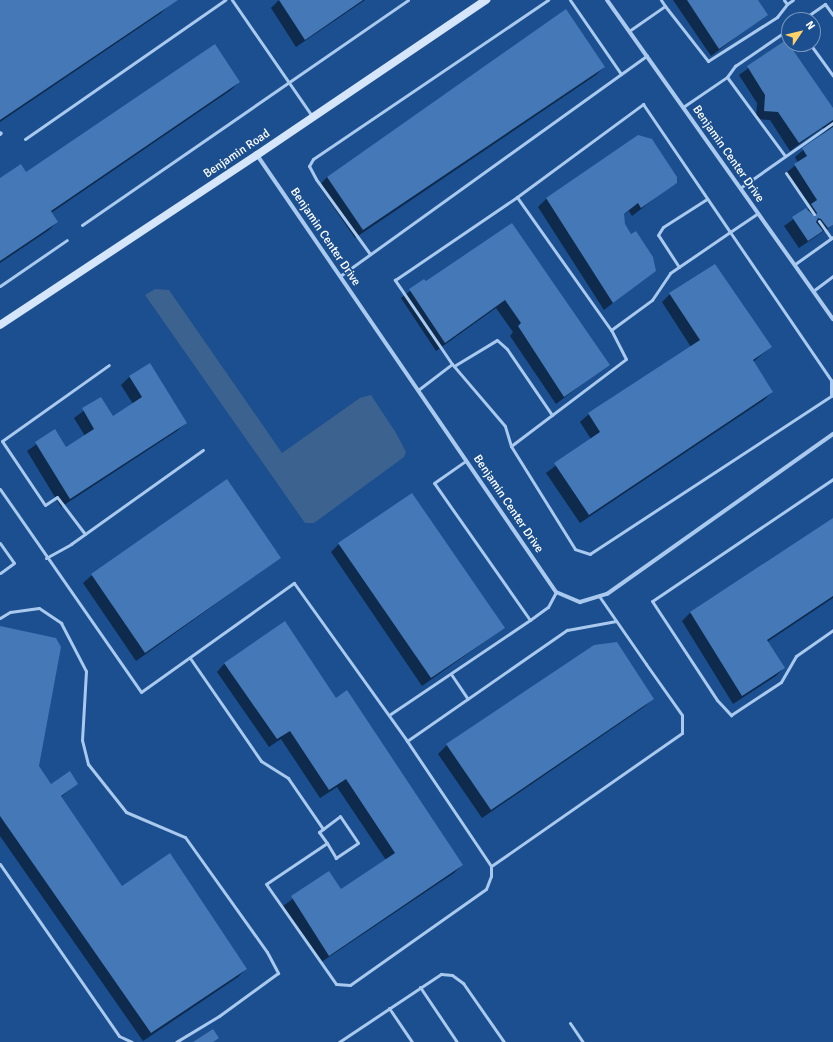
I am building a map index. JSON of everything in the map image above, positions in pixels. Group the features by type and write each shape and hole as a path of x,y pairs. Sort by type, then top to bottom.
{"street":[{"name":"Benjamin Road","path":"0,325 257,155 486,0"},
{"name":"Benjamin Center Drive","path":"607,0 833,319"},
{"name":"Benjamin Center Drive","path":"257,155 556,592"},
{"path":"556,592 580,602 607,594 833,434"}],"lane":[{"path":"25,139 225,0"},
{"path":"232,0 313,117"},
{"path":"82,225 408,0"},
{"path":"370,254 316,179 309,166 313,159 548,0"},
{"path":"570,0 621,74"},
{"path":"661,0 708,61 777,16 787,4 793,0"},
{"path":"784,0 787,4"},
{"path":"814,12 825,4 833,15"},
{"path":"629,31 665,6"},
{"path":"684,107 727,77 735,66 781,34"},
{"path":"816,52 833,76"},
{"path":"340,276 646,55"},
{"path":"727,77 785,156"},
{"path":"643,104 831,380 831,396 590,554 574,549 511,446 505,426 453,365 395,280 517,197 643,104"},
{"path":"740,188 833,123"},
{"path":"786,173 814,214"},
{"path":"511,446 626,359 611,330 517,197"},
{"path":"679,266 658,235 664,227 707,199"},
{"path":"611,330 652,300 670,273 758,213"},
{"path":"795,264 832,238 819,221"},
{"path":"0,286 67,240"},
{"path":"813,291 833,276"},
{"path":"418,390 453,365 497,340 507,349 552,415"},
{"path":"85,534 57,497 45,505 2,441 110,365"},
{"path":"46,558 85,534 203,450"},
{"path":"466,461 434,483 530,620"},
{"path":"833,479 652,601 717,700 731,715 781,682 796,656 833,630"},
{"path":"0,489 46,558 142,692 294,583 407,741 491,866 491,876 486,889 350,985 336,984 266,884 327,843"},
{"path":"0,543 14,563 0,573"},
{"path":"389,715 548,607 556,592"},
{"path":"491,866 682,733 682,715 599,596"},
{"path":"0,618 10,612 39,608 61,623 86,672 82,740 88,764 126,812 185,837 267,952 278,973 219,1016 176,1042"},
{"path":"407,741 567,630 616,621"},
{"path":"190,658 261,761 288,778 323,829"},
{"path":"451,674 468,699"},
{"path":"340,816 358,843 336,858 319,832 323,829 340,816"},
{"path":"0,864 119,1036 132,1042"},
{"path":"339,1042 441,974 452,975 463,983 504,1042"},
{"path":"420,987 457,1042"},
{"path":"389,1008 412,1042"},
{"path":"570,1023 583,1042"}],"water":[{"path":"155,289 169,290 282,453 360,398 371,395 396,433 406,452 404,457 314,523 305,523 145,295"}],"building":[{"path":"0,0 178,0 0,120"},
{"path":"279,0 363,0 305,40"},
{"path":"687,0 758,0 768,15 719,49"},
{"path":"566,9 605,67 363,230 327,177"},
{"path":"781,43 781,52 794,52 833,108 833,120 799,143 778,112 764,111 765,95 747,66"},
{"path":"215,44 240,82 51,211 58,222 0,261 0,178 21,164 26,172"},
{"path":"833,127 833,225 828,228 821,219 818,218 816,222 823,231 808,241 792,217 806,208 815,217 817,213 811,204 817,200 794,164 807,156 802,148"},
{"path":"638,135 652,139 677,177 677,183 641,208 638,203 624,214 625,224 631,234 636,231 653,257 656,271 613,303 546,198"},
{"path":"512,223 610,365 564,397 518,326 521,323 505,300 445,343 409,289 424,279 426,281"},
{"path":"715,264 772,347 753,360 773,392 589,515 554,463 600,432 588,413 700,340 669,293"},
{"path":"150,363 187,423 70,499 35,442 55,429 66,447 94,429 82,408 101,397 113,416 142,397 129,376"},
{"path":"227,479 281,558 145,653 91,574"},
{"path":"412,493 505,628 431,678 338,543"},
{"path":"833,518 833,596 767,640 785,668 742,696 690,612"},
{"path":"285,621 336,698 347,690 463,865 329,956 291,896 329,871 341,889 395,853 346,779 329,790 290,731 277,739 224,663"},
{"path":"0,626 56,638 61,647 39,766 51,784 70,771 78,784 61,796 122,886 170,853 247,969 151,1033 0,816"},
{"path":"617,642 654,699 491,810 446,744 594,645"},
{"path":"213,1029 219,1038 213,1042 193,1042"}]}
